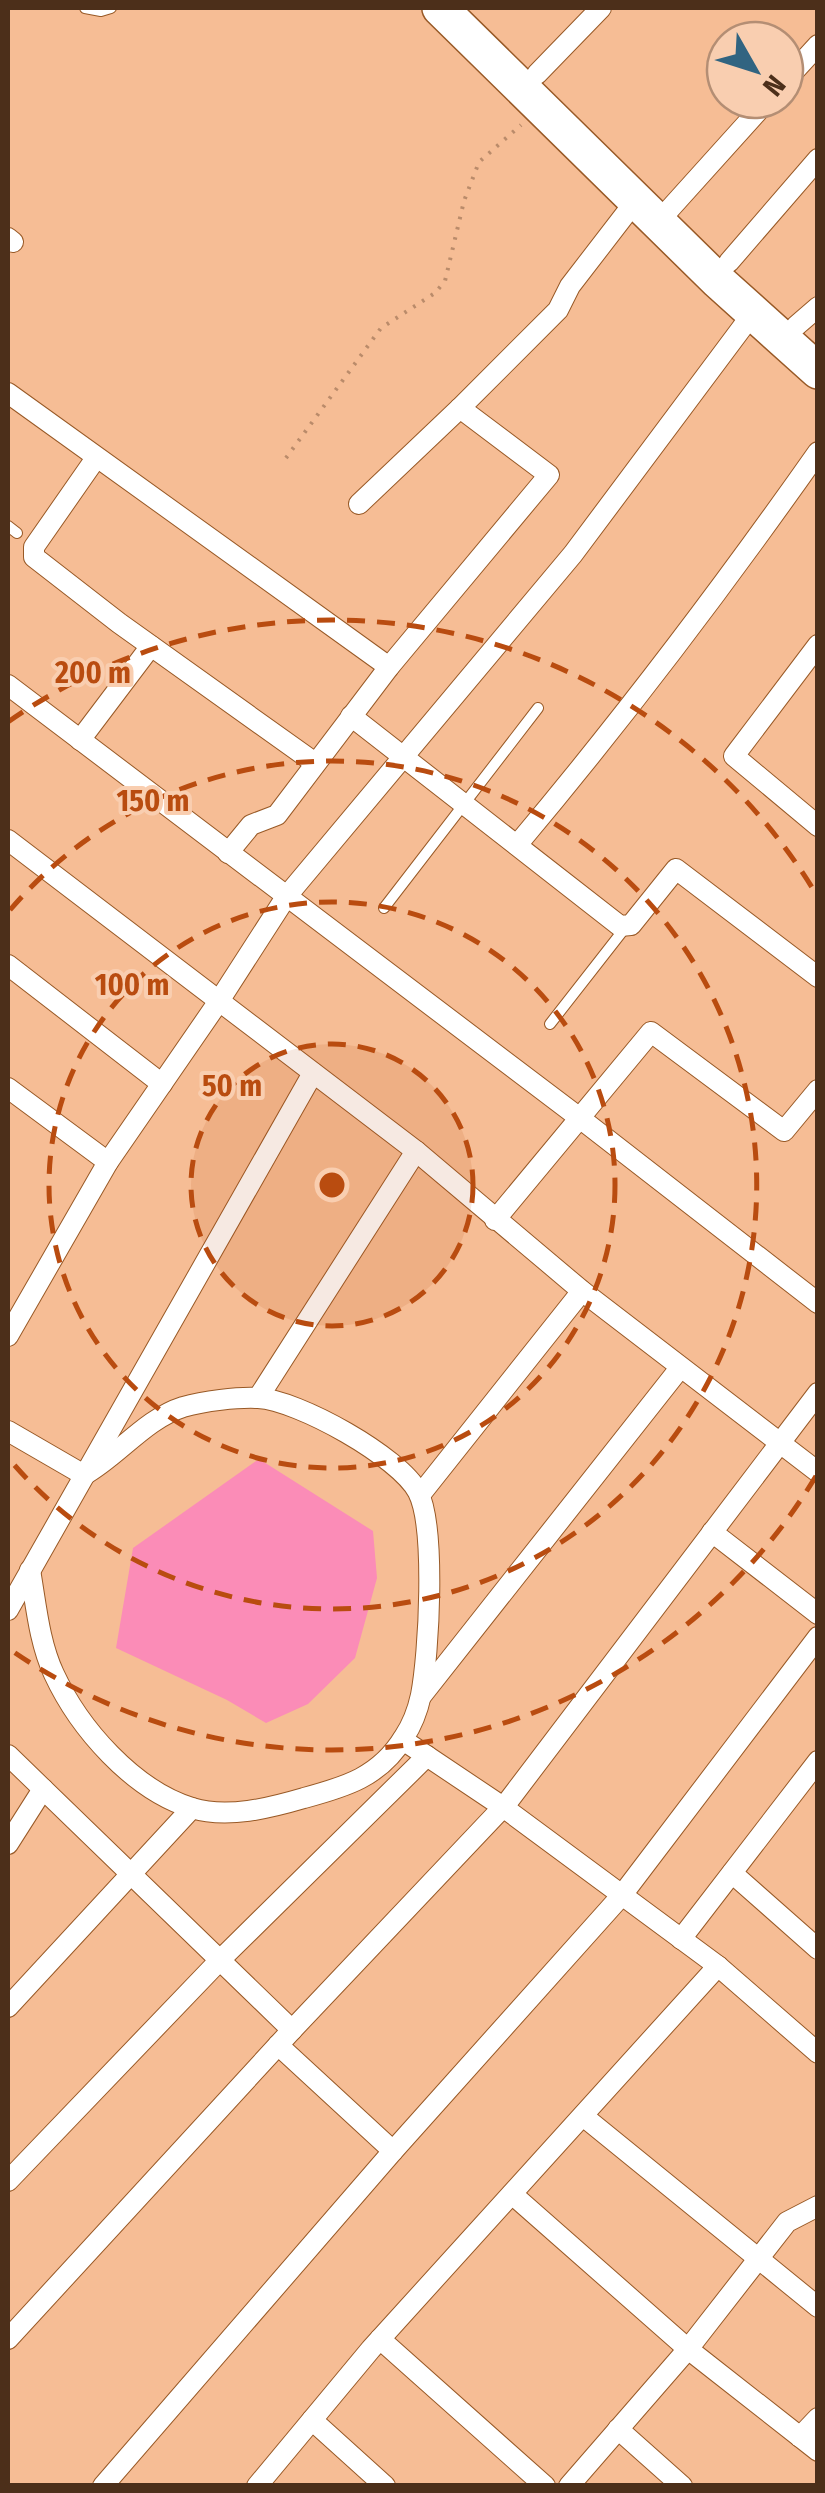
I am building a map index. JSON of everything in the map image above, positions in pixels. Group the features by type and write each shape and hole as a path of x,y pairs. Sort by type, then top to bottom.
{"highway":[{"path":"440,8 539,90"},
{"path":"468,8 539,90 753,313 818,371"},
{"path":"657,209 810,327"}],"street":[{"path":"539,90 601,8"},
{"path":"359,504 558,310 570,286 657,209 748,120"},
{"path":"729,262 818,160"},
{"path":"8,1336 108,1162 219,1002 286,896 573,554 753,313"},
{"path":"8,394 389,666"},
{"path":"228,853 251,826 277,815 389,666 548,475 460,408"},
{"path":"516,845 590,759 818,452"},
{"path":"96,458 32,552 34,556 315,763"},
{"path":"818,644 734,756 818,826"},
{"path":"80,740 152,646"},
{"path":"8,684 818,1303"},
{"path":"351,716 625,928 676,870 818,977"},
{"path":"8,840 416,1151 582,1291 818,1472"},
{"path":"8,965 162,1084"},
{"path":"495,1220 651,1032 784,1132 818,1090"},
{"path":"8,1610 312,1072"},
{"path":"8,1088 108,1162"},
{"path":"258,1398 416,1151"},
{"path":"420,1494 582,1291"},
{"path":"30,1570 52,1671 85,1726 140,1779 192,1808 217,1812 248,1810 354,1784 370,1774 403,1740 421,1697 680,1368"},
{"path":"8,2340 285,2037 502,1808 818,1393"},
{"path":"84,1476 169,1413 186,1406 258,1398 301,1411 374,1448 409,1478 420,1494 426,1519 428,1608 421,1697"},
{"path":"8,1431 84,1476"},
{"path":"712,1532 818,1614"},
{"path":"104,2486 393,2151 622,1896 818,1637"},
{"path":"403,1740 718,1966 818,2054"},
{"path":"8,1754 220,1960 285,2037 393,2151"},
{"path":"8,2181 220,1960 427,1756"},
{"path":"681,1939 814,1771"},
{"path":"8,1844 43,1789"},
{"path":"8,2007 192,1808"},
{"path":"732,1873 818,1949"},
{"path":"257,2486 380,2339 718,1966"},
{"path":"583,2116 818,2307"},
{"path":"512,2194 688,2348 818,2451"},
{"path":"569,2486 688,2348 787,2222 818,2206"},
{"path":"380,2339 545,2486"},
{"path":"800,2437 818,2418"},
{"path":"312,2420 385,2486"},
{"path":"618,2429 682,2486"}],"lane":[{"path":"86,8 101,12 111,8"},
{"path":"384,908 538,708"},
{"path":"550,1024 625,928"}],"path":[{"path":"286,458 381,328 435,293 445,281 464,201 480,162 539,90"}],"shaded area":[{"path":"259,1459 373,1531 377,1578 355,1658 308,1704 266,1723 227,1700 116,1648 133,1548"}]}
